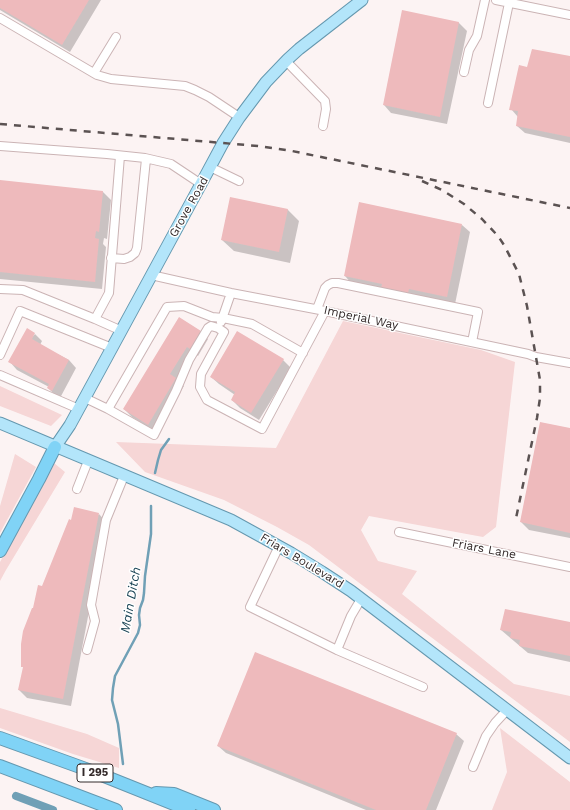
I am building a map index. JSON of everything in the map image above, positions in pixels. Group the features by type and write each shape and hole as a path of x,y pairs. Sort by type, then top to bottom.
{"highway":[{"path":"0,551 55,447"},
{"name":"I 295","path":"0,738 94,772 189,810"},
{"name":"I 295","path":"0,766 116,810"},
{"path":"0,773 9,778 95,810"},
{"path":"143,792 174,794 214,810"}],"main road":[{"name":"Grove Road","path":"55,447 79,409 223,143 239,117 266,82 286,61 299,49 362,0"},
{"name":"Friars Boulevard","path":"0,423 231,520 279,546 322,572 361,599 570,758"}],"street":[{"path":"464,72 469,50 477,36 485,0"},
{"path":"496,0 513,2 570,15"},
{"path":"488,103 513,2"},
{"path":"0,18 94,73 111,79 185,86 209,98 239,117"},
{"path":"94,73 116,37"},
{"path":"286,61 324,101 326,109 323,126"},
{"path":"0,146 146,159 171,164 202,184"},
{"path":"95,319 109,293 120,156"},
{"path":"111,258 124,259 135,254 137,248 146,159"},
{"path":"210,167 238,181"},
{"name":"Imperial Way","path":"152,275 231,293 321,310 528,354 536,357 570,363"},
{"path":"85,398 154,435 176,391 189,360 208,328 211,326 224,332 201,374 200,387 206,400 262,429 303,353 321,310 325,288 328,284 332,283 478,312 472,342"},
{"path":"0,289 23,290 122,331"},
{"path":"218,328 223,318 231,293"},
{"path":"108,409 167,307 184,306 212,317 252,324 303,353"},
{"path":"0,355 20,311 112,348"},
{"path":"0,375 79,409"},
{"path":"77,489 88,461"},
{"path":"88,650 95,621 91,605 106,520 124,476"},
{"name":"Friars Lane","path":"399,532 570,567"},
{"path":"279,546 250,607 337,650 423,687"},
{"path":"337,650 351,616 361,599"},
{"path":"473,767 486,736 507,710"}],"shaded area":[{"path":"343,321 481,350 515,362 496,527 483,537 369,516 361,530 378,561 417,571 402,594 514,684 570,696 570,742 309,545 224,500 145,472 116,442 276,448"},
{"path":"0,386 62,415 51,426 0,406"},
{"path":"15,454 36,467 0,533 0,506"},
{"path":"54,463 65,472 0,581 0,562"},
{"path":"0,708 87,734 119,748 119,768 73,754 0,728"},
{"path":"500,728 570,782 570,810 492,810 507,772"}],"building":[{"path":"0,0 89,0 62,45 0,8"},
{"path":"402,10 459,22 440,117 383,105"},
{"path":"532,49 570,56 570,137 516,126 518,111 509,110 519,65 527,67"},
{"path":"0,180 103,191 99,232 96,231 95,238 99,239 95,282 0,272"},
{"path":"230,197 288,209 279,252 221,240"},
{"path":"359,202 462,224 447,297 409,289 408,293 381,288 382,284 344,276"},
{"path":"179,317 201,331 190,349 187,347 170,374 176,378 148,425 123,409"},
{"path":"27,328 35,333 32,339 69,360 52,391 47,388 49,384 8,362"},
{"path":"237,331 284,359 251,413 231,400 235,392 210,377"},
{"path":"540,422 570,428 570,533 520,522"},
{"path":"74,507 99,513 63,699 18,690 23,667 21,667 21,644 23,631 33,608 38,585 42,586 69,519 71,520"},
{"path":"505,609 570,622 570,656 519,646 520,640 510,638 511,632 500,630"},
{"path":"255,652 457,733 426,810 376,810 217,746"}],"waterway":[{"name":"Main Ditch","path":"155,473 161,450 169,439"},
{"name":"Main Ditch","path":"123,764 118,724 112,700 113,688 115,676 138,633 140,625 139,615 143,600 151,534 151,506"},
{"path":"16,796 53,810"}],"railway":[{"path":"0,124 258,146 292,151 570,208"},
{"path":"422,181 442,190 464,204 482,219 498,236 519,274 527,306 540,380 540,398 515,523"}]}
